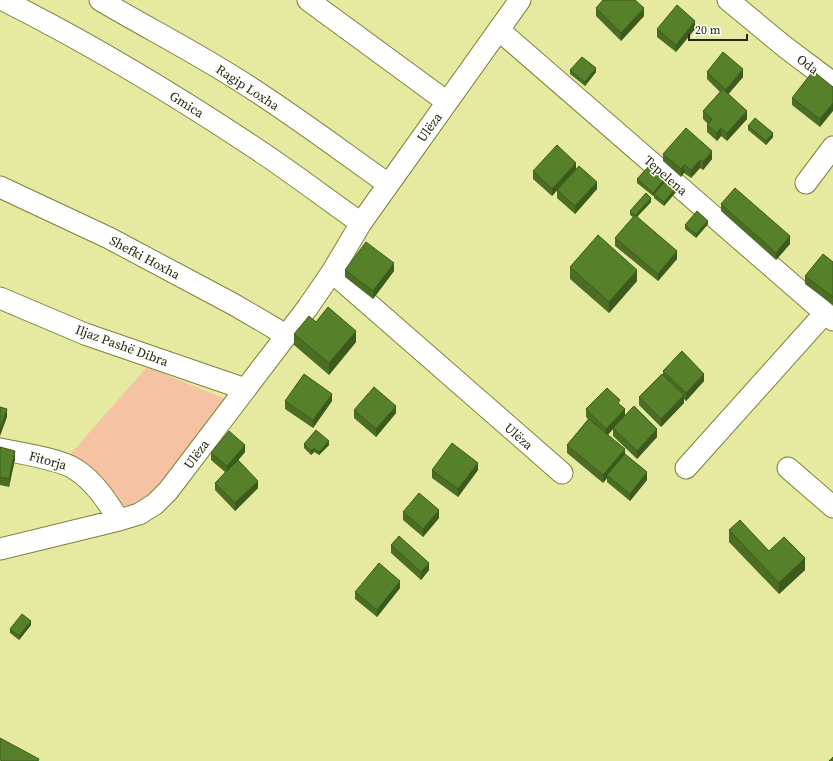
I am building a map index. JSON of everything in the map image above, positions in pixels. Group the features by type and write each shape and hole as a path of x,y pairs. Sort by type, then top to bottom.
{"street":[{"name":"Gmica","path":"3,0 99,52 178,98 254,147 361,224"},
{"name":"Ragip Loxha","path":"100,0 183,46 233,76 388,184"},
{"name":"Ulëza","path":"308,0 447,102"},
{"name":"Ulëza","path":"0,549 139,514 155,504 168,491 332,272 361,224 388,184 500,31 519,0"},
{"name":"Oda","path":"728,0 785,47 833,83"},
{"name":"Tepelena","path":"500,31 829,316"},
{"path":"806,183 833,147"},
{"name":"Shefki Hoxha","path":"0,187 135,251 233,304 286,335"},
{"name":"Ulëza","path":"332,272 562,473"},
{"name":"Iljaz Pashë Dibra","path":"0,298 85,334 245,388"},
{"path":"686,468 829,316"},
{"name":"Fitorja","path":"0,449 55,461 74,468 90,480 105,498 119,520"},
{"path":"788,468 833,507"}],"shaded area":[{"path":"147,367 228,400 179,473 139,508 114,503 66,459"}],"building":[{"path":"603,0 635,0 644,8 621,33 596,8"},
{"path":"677,5 695,21 676,45 657,29"},
{"path":"723,52 743,69 726,90 707,72"},
{"path":"582,57 596,68 585,82 570,70"},
{"path":"813,71 833,87 833,103 820,119 792,98"},
{"path":"723,89 747,111 727,133 721,128 717,133 707,125 712,119 703,111"},
{"path":"755,118 773,133 766,141 748,126"},
{"path":"686,128 712,151 703,162 700,160 691,170 684,165 681,169 663,154"},
{"path":"557,145 576,163 552,189 533,171"},
{"path":"579,166 597,182 575,206 557,190"},
{"path":"649,166 665,179 653,193 637,179"},
{"path":"666,180 676,188 664,202 654,194"},
{"path":"735,188 790,236 776,253 721,204"},
{"path":"646,193 651,198 635,216 630,211"},
{"path":"697,211 708,221 696,234 685,225"},
{"path":"635,215 677,251 658,274 615,238"},
{"path":"598,235 637,270 609,302 570,267"},
{"path":"366,242 394,263 373,291 345,270"},
{"path":"823,254 833,262 833,297 805,276"},
{"path":"328,307 356,331 329,363 294,334 309,316 316,322"},
{"path":"682,351 704,374 686,393 663,371"},
{"path":"304,374 332,394 313,420 285,401"},
{"path":"662,374 684,395 661,419 639,397"},
{"path":"374,387 396,406 376,429 354,410"},
{"path":"607,388 620,400 618,403 625,409 606,429 586,409"},
{"path":"634,406 657,429 637,451 613,428"},
{"path":"0,407 7,409 0,429"},
{"path":"589,419 625,449 603,475 567,445"},
{"path":"316,430 329,441 319,452 314,448 311,451 304,444"},
{"path":"229,431 245,445 227,466 211,453"},
{"path":"452,443 478,463 458,489 432,470"},
{"path":"0,447 15,451 9,479 0,477"},
{"path":"625,454 647,472 630,494 607,475"},
{"path":"238,460 258,481 235,503 215,483"},
{"path":"419,493 439,510 423,529 403,512"},
{"path":"740,520 769,551 784,537 805,558 779,583 729,530"},
{"path":"399,536 429,563 421,572 391,545"},
{"path":"379,563 400,581 377,610 355,592"},
{"path":"22,614 31,621 19,636 10,629"},
{"path":"0,738 39,759 38,761 0,760"}]}
